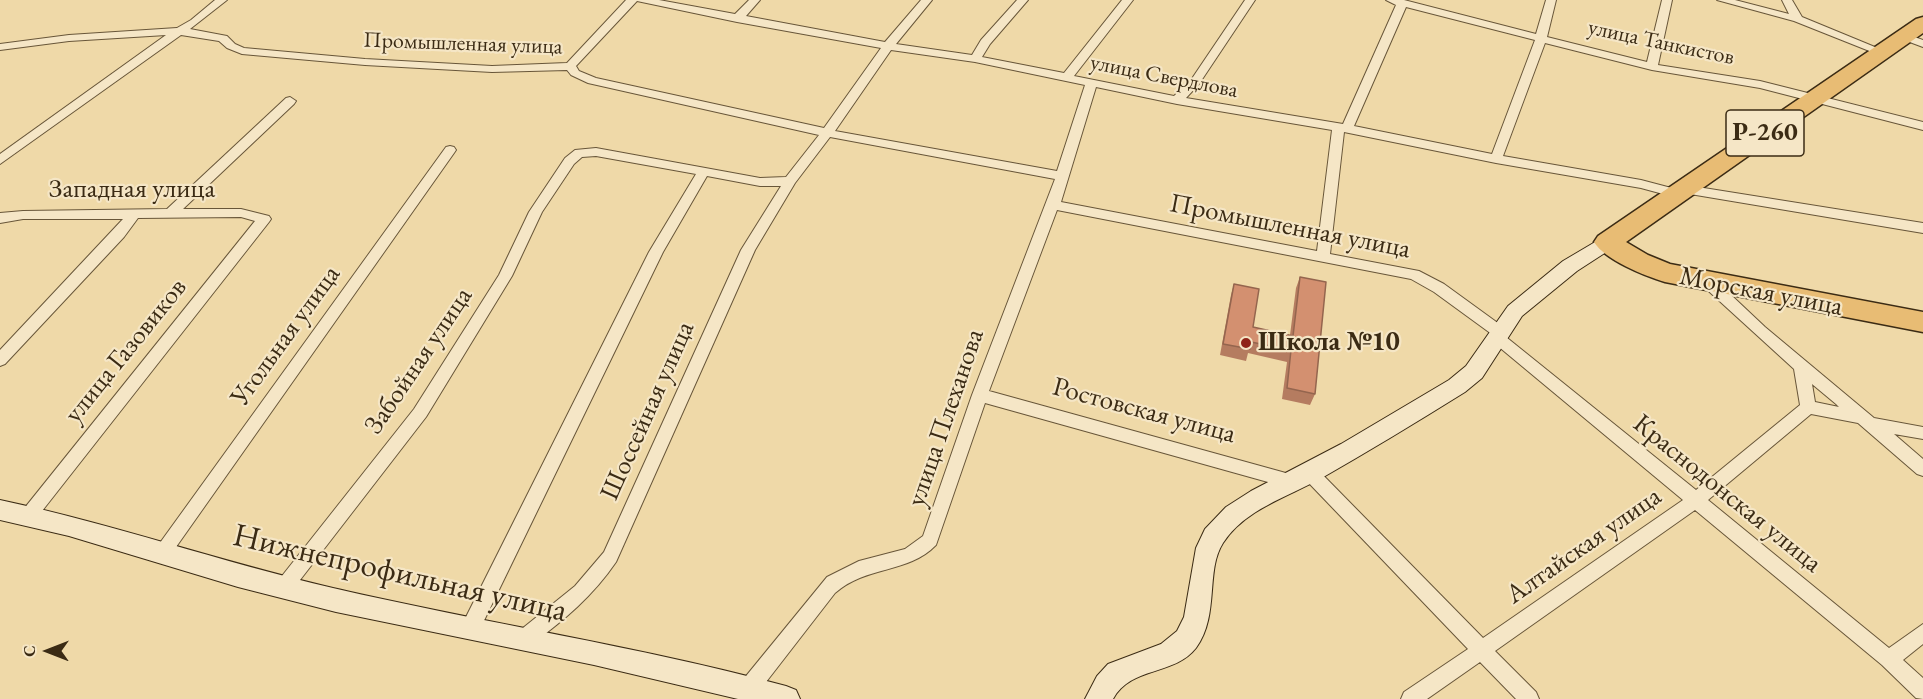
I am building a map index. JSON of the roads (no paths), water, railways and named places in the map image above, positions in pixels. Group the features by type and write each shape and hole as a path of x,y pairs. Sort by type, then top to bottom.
{"highway":[{"name":"Р-260","path":"1607,242 1881,52 1913,40 1923,23"},
{"name":"Морская улица","path":"1607,242 1651,268 1708,282 1923,322"}],"street":[{"path":"0,160 179,31 195,22 222,0"},
{"path":"570,66 591,41 632,0"},
{"name":"улица Свердлова","path":"642,0 888,46 975,59 1177,100 1343,128 1496,159 1682,191 1923,228"},
{"path":"737,19 755,0"},
{"name":"Шоссейная улица","path":"525,638 596,580 610,557 741,266 790,181 888,46 927,0"},
{"path":"975,59 985,42 1023,0"},
{"path":"1066,78 1128,0"},
{"path":"1177,100 1195,82 1250,0"},
{"path":"1496,159 1541,38 1551,0"},
{"path":"1652,67 1667,0"},
{"path":"1722,0 1798,19 1881,52"},
{"path":"1787,0 1798,19"},
{"path":"1323,256 1343,128 1396,2"},
{"name":"улица Танкистов","path":"1396,2 1431,5 1541,38 1652,67 1760,85 1923,126"},
{"name":"Промышленная улица","path":"0,46 69,38 179,31 223,38 231,46 242,51 365,62 492,69 570,66 575,74 592,81 827,133 1061,176"},
{"name":"улица Плеханова","path":"749,688 829,587 842,576 871,565 920,553 930,540 980,395 1053,205 1091,83"},
{"path":"171,213 290,100"},
{"name":"Угольная улица","path":"163,552 450,150"},
{"name":"Забойная улица","path":"284,587 420,413 505,276 536,212 569,161 579,153 596,152 704,171"},
{"path":"470,629 656,252 704,171 760,182 790,181"},
{"name":"Промышленная улица","path":"1053,205 1414,275 1427,280 1499,336"},
{"name":"Западная улица","path":"0,218 23,215 241,213 264,219"},
{"path":"0,360 119,234 134,214"},
{"name":"улица Газовиков","path":"28,515 264,219"},
{"path":"1098,699 1106,685 1117,673 1166,655 1185,641 1194,626 1206,553 1214,536 1228,520 1245,507 1301,478 1457,386 1474,372 1515,311 1531,296 1607,242"},
{"path":"1708,282 1742,316 1923,469"},
{"name":"Краснодонская улица","path":"1499,336 1695,501 1889,659 1917,693"},
{"path":"1801,365 1808,406 1923,433"},
{"name":"Ростовская улица","path":"980,395 1224,461 1301,478 1482,650 1529,699"},
{"name":"Алтайская улица","path":"1411,699 1695,501 1808,406"},
{"name":"Нижнепрофильная улица","path":"0,510 28,515 284,587 470,629 525,638 749,688 786,699"},
{"path":"1889,659 1923,633"}],"place":[{"name":"Школа №10","path":"1246,343"}]}
